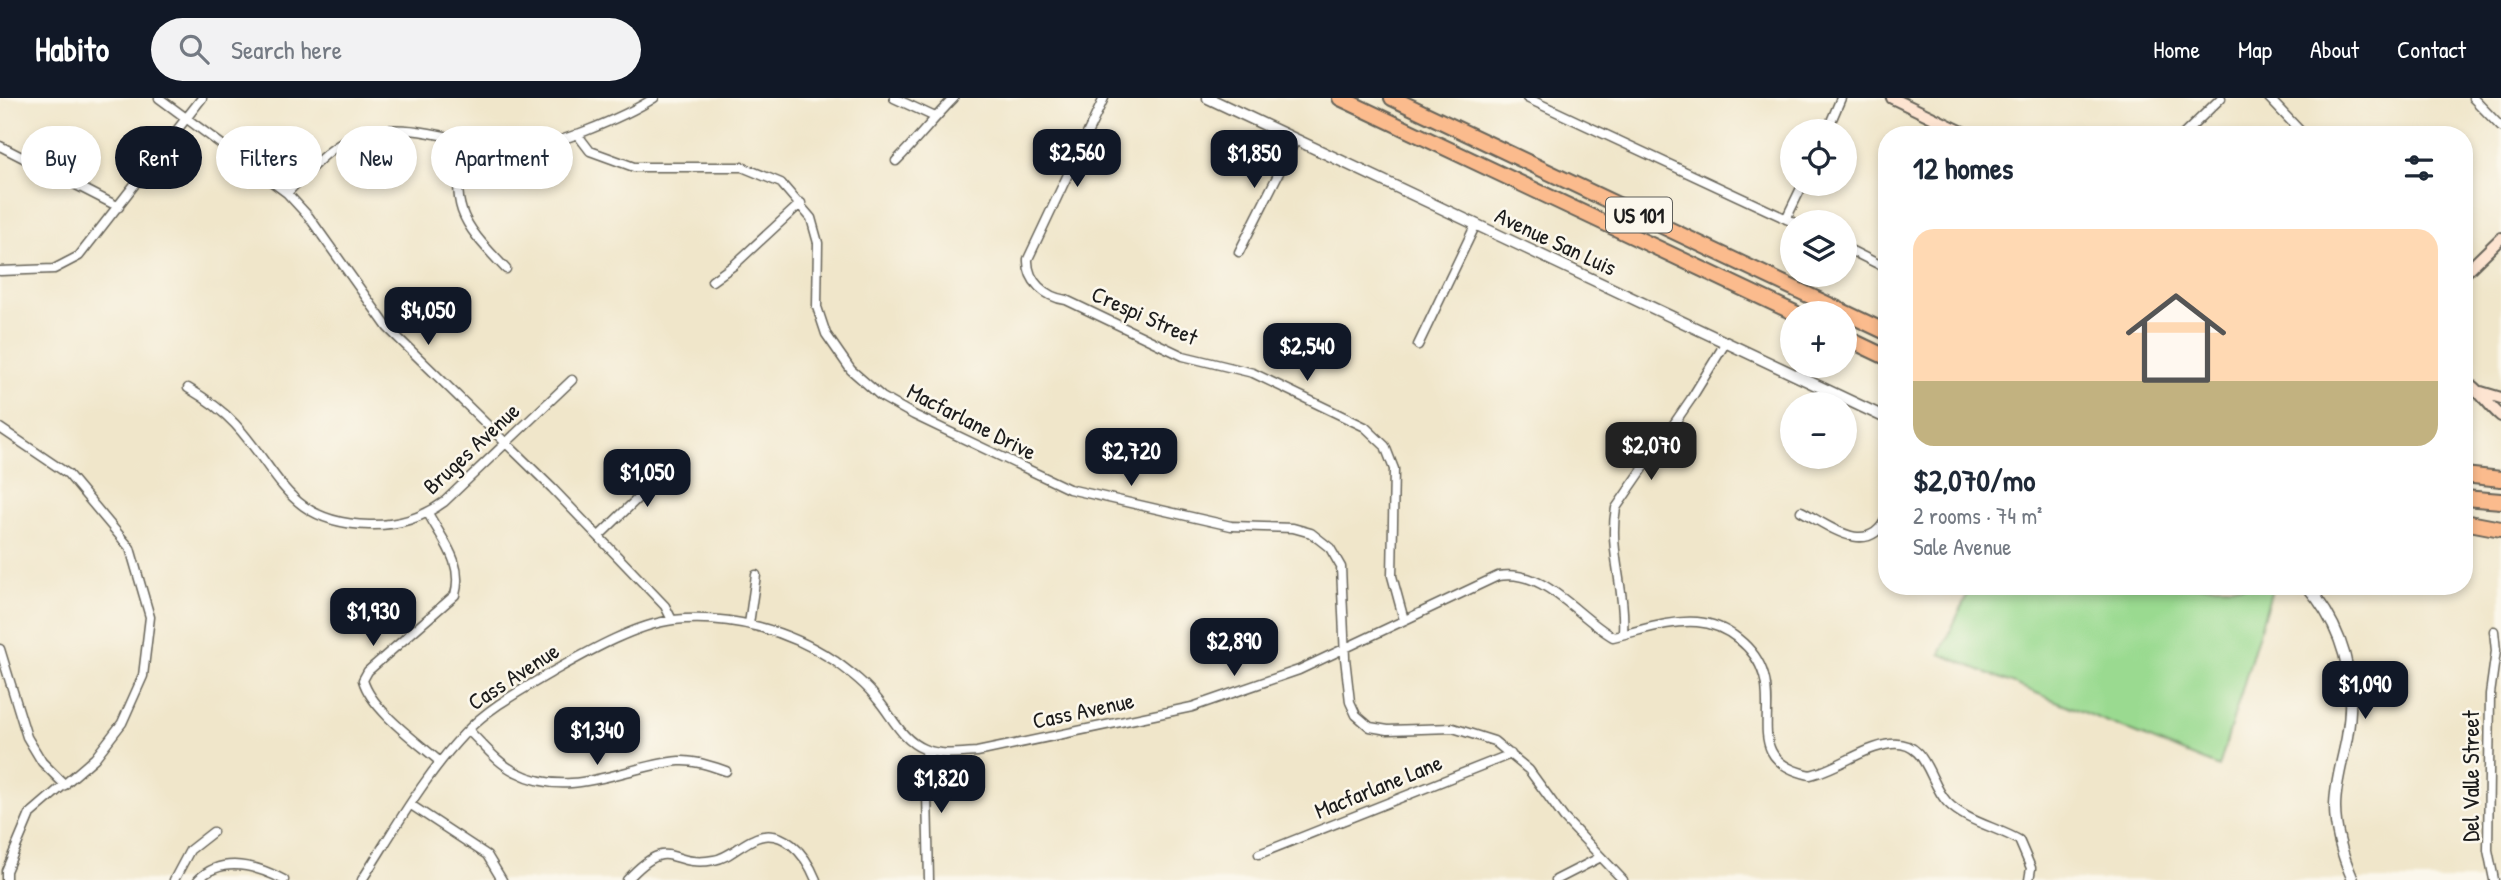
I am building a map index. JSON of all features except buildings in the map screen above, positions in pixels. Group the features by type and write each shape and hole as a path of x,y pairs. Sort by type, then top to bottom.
{"highway":[{"name":"US 101","path":"1340,98 1780,306"},
{"name":"US 101","path":"1392,98 1878,328"},
{"path":"1857,343 1878,353"},
{"path":"2473,476 2501,479"},
{"path":"2473,499 2501,501"},
{"path":"2473,523 2501,528"}],"main road":[{"path":"1892,98 1950,126"},
{"path":"2473,265 2501,237"},
{"path":"2473,386 2481,392 2501,398"},
{"path":"2481,392 2490,407 2501,416"}],"street":[{"path":"159,98 287,193 309,217 388,328 599,536 665,606 672,620"},
{"path":"0,271 42,271 68,264 79,256 202,98"},
{"path":"573,135 616,119 654,98"},
{"path":"894,98 935,117"},
{"path":"895,161 932,126 935,117 954,98"},
{"name":"Crespi Street","path":"1104,98 1028,259 1027,269 1034,281 1054,298 1066,300 1183,356 1252,373 1365,427 1385,446 1394,469 1392,576 1404,620"},
{"name":"Avenue San Luis","path":"1208,98 1878,414"},
{"path":"1832,119 1841,98"},
{"path":"2192,126 2221,98"},
{"path":"2269,98 2295,126"},
{"path":"2473,98 2501,127"},
{"path":"1532,99 1780,216"},
{"path":"287,193 331,150 356,137 377,131 408,130 431,134"},
{"name":"Macfarlane Drive","path":"577,134 590,151 634,167 742,167 781,183 801,203 811,218 818,243 817,307 826,334 851,370 882,397 914,415 1069,489 1231,526 1293,528 1311,533 1330,548 1341,566 1350,702 1356,715 1370,727 1388,730 1452,728 1494,741 1528,770 1564,818 1599,858 1623,880"},
{"path":"1239,252 1296,139"},
{"path":"0,146 119,207"},
{"path":"456,189 465,222 506,269"},
{"path":"712,281 734,265 801,203"},
{"path":"1419,345 1476,224"},
{"path":"1857,254 1878,264"},
{"path":"1623,632 1625,607 1613,528 1616,508 1691,399 1726,342"},
{"name":"Bruges Avenue","path":"188,388 212,403 235,424 280,486 302,506 328,520 374,525 408,520 428,513 455,493 572,380"},
{"path":"0,428 68,474 130,548 150,617 143,676 122,723 95,758 30,814 9,860 6,880"},
{"path":"599,536 675,462"},
{"path":"1801,510 1856,539 1871,538 1878,532"},
{"path":"428,513 456,565 460,578 455,595 368,671 363,680 366,691 398,726 439,761"},
{"name":"Cass Avenue","path":"362,880 439,761 468,730 507,698 594,648 672,620 748,624 784,634 822,653 856,676 907,740 926,750 944,753 977,752 1192,707 1299,670 1498,576 1510,574 1538,581 1613,637 1623,632 1678,622 1715,625 1730,633 1755,656 1764,676 1765,734 1784,765 1810,775 1883,745 1908,746 1925,761 1947,803 2019,840 2031,868 2029,880"},
{"path":"748,624 756,575"},
{"path":"2314,595 2329,614 2348,662 2351,710 2335,807 2338,836 2353,880"},
{"name":"Del Valle Street","path":"2494,631 2488,850 2494,880"},
{"path":"0,649 27,737 42,762 65,785"},
{"path":"468,730 504,765 517,773 542,781 588,784 679,761 726,771"},
{"path":"926,750 929,880"},
{"name":"Macfarlane Lane","path":"1259,854 1511,754"},
{"path":"411,805 487,855 502,880"},
{"path":"173,880 190,850 213,832"},
{"path":"627,880 645,861 655,855 711,861 723,858 754,838 768,835 784,839 796,848 807,860 816,880"},
{"path":"1556,880 1599,858"},
{"path":"198,880 218,867 245,865 261,867 284,880"}],"green space":[{"path":"1967,595 2270,595 2219,767 1940,654"}]}
